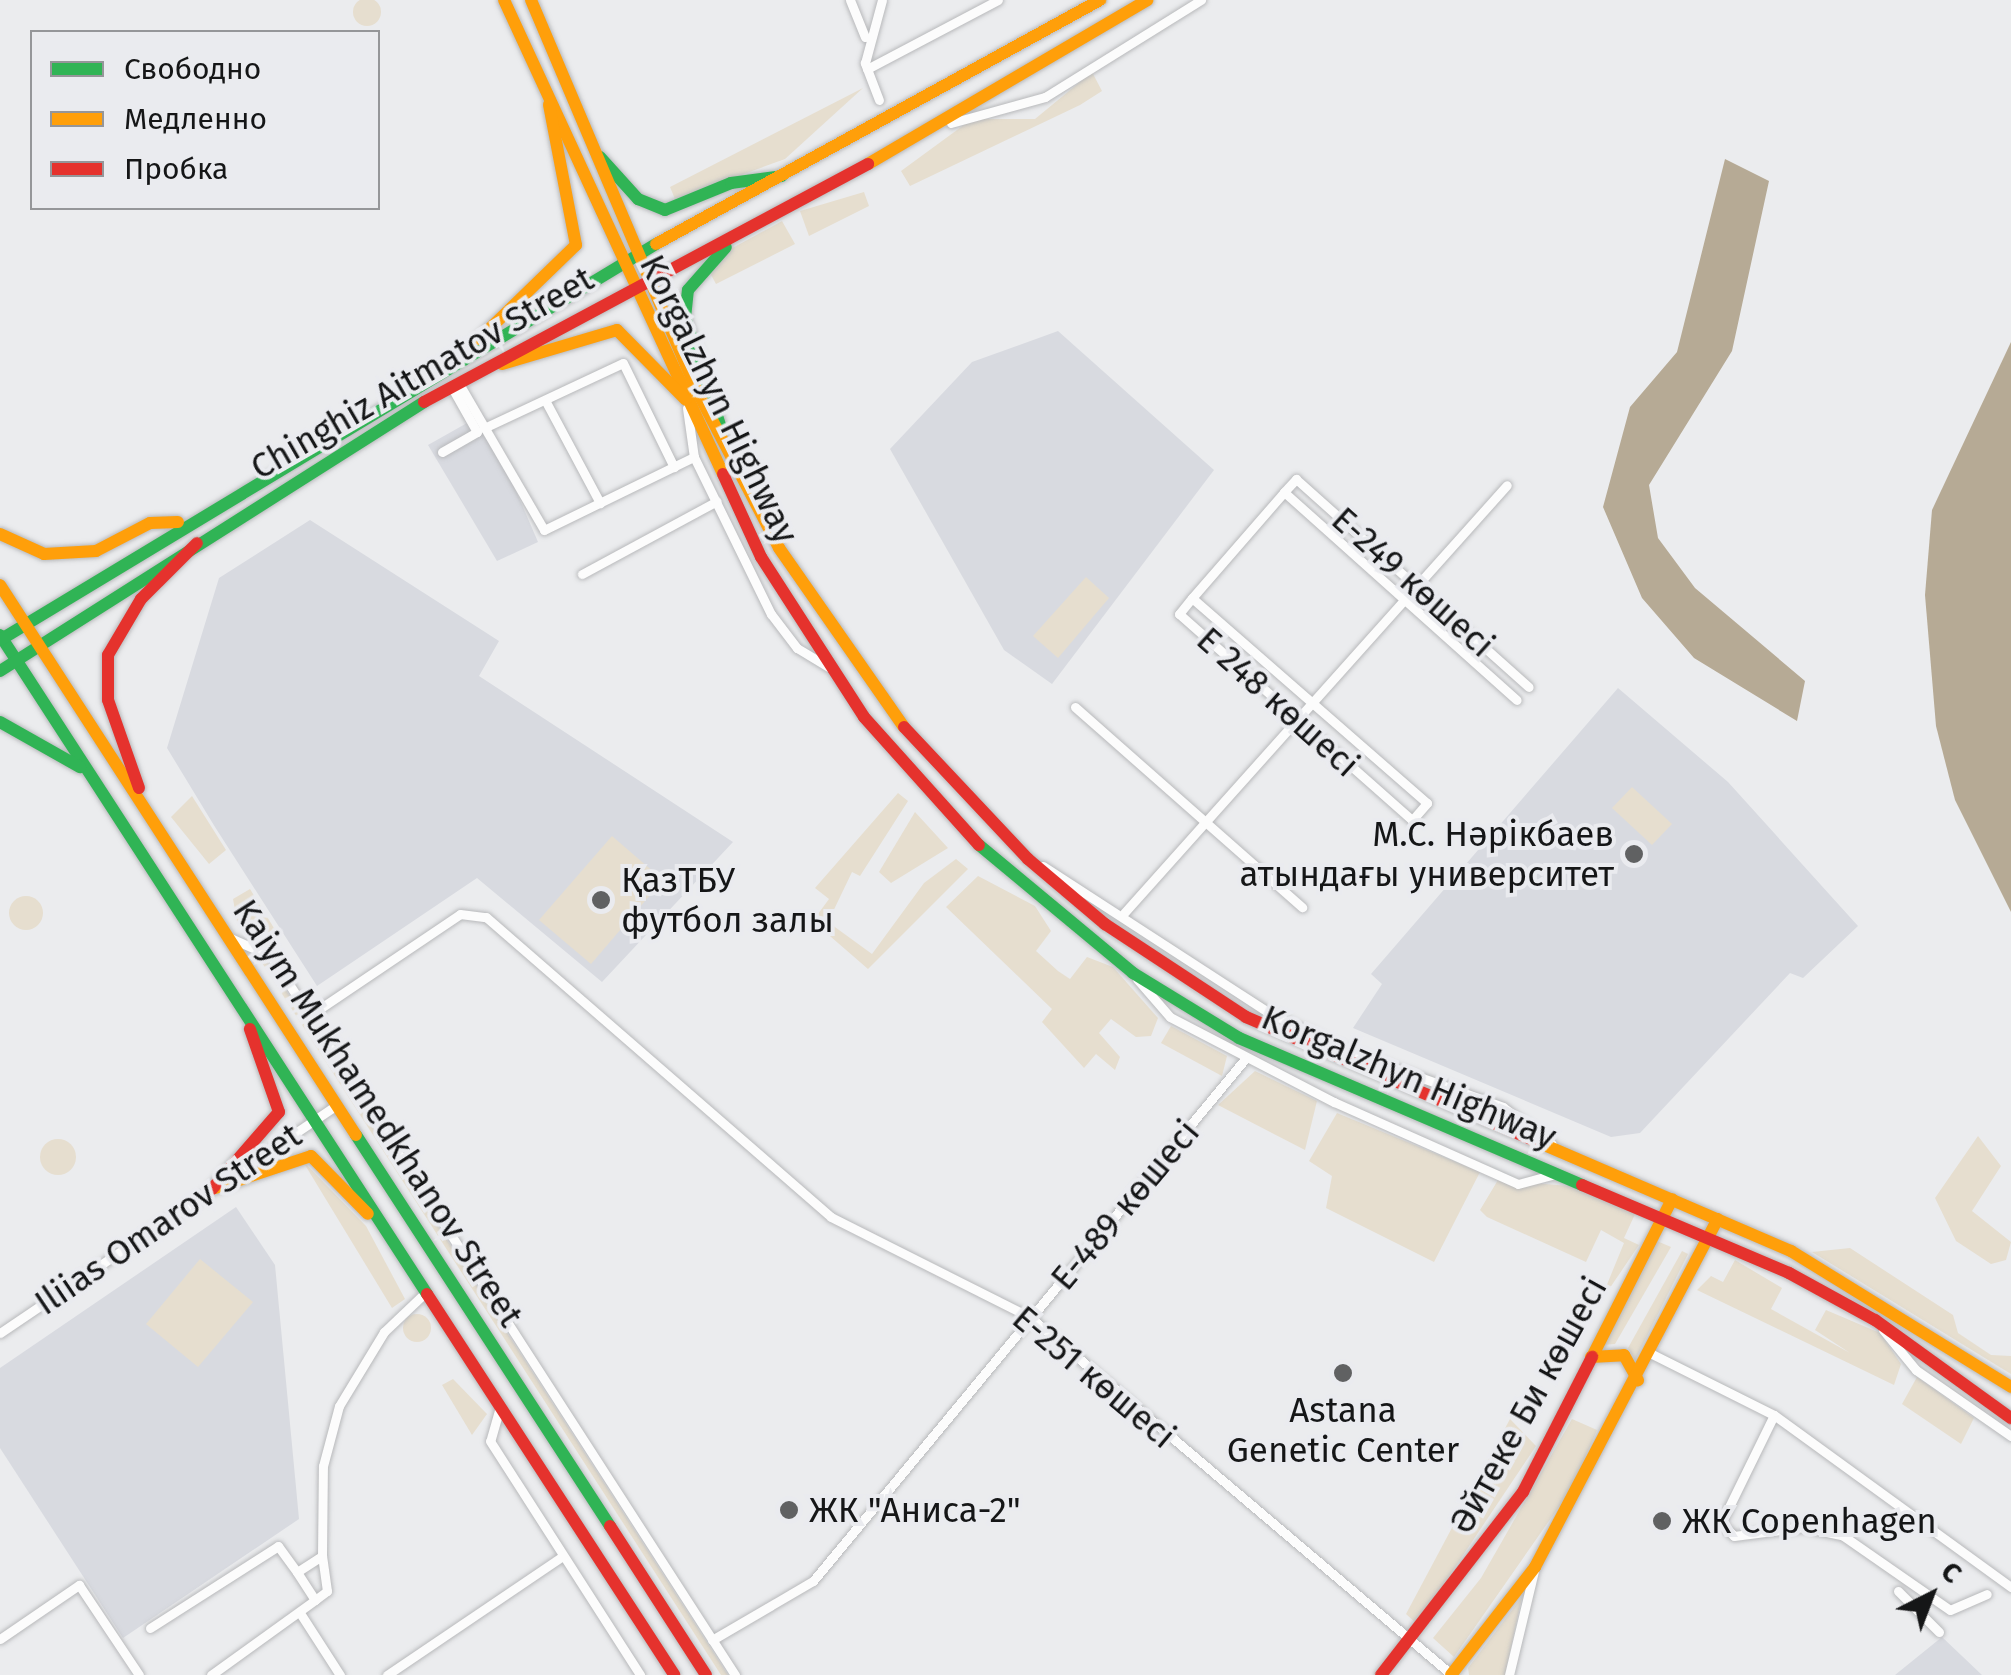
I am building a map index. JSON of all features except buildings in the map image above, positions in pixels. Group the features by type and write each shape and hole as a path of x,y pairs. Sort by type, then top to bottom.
{"main road":[{"name":"Korgalzhyn Highway","path":"504,0 725,492 830,668 970,837 1133,973 1357,1096 1664,1216 1875,1320 2011,1418"},
{"name":"Korgalzhyn Highway","path":"531,0 600,156 648,278 727,442 850,658 1028,859 1133,944 1246,1017 1718,1219 1882,1301 2011,1386"},
{"name":"Chinghiz Aitmatov Street","path":"1,637 180,522 472,347 637,252 795,174 1100,0"},
{"name":"Chinghiz Aitmatov Street","path":"0,671 205,533 459,382 939,126 1148,0"},
{"path":"472,347 576,245 549,103"},
{"path":"600,156 638,199 664,210 731,183 795,174"},
{"path":"727,442 686,303 716,253 756,224"},
{"path":"459,382 577,335 617,330 686,400"},
{"path":"0,534 44,554 96,551 150,523 180,522"},
{"path":"148,814 105,670 118,628 205,533"},
{"name":"Kaiym Mukhamedkhanov Street","path":"0,584 706,1675"},
{"name":"Kaiym Mukhamedkhanov Street","path":"1,637 674,1675"},
{"path":"0,722 86,770"},
{"path":"212,1189 280,1112 244,1012"},
{"path":"212,1189 311,1156 384,1228"},
{"name":"Әйтеке Би көшесі","path":"1382,1675 1414,1642 1523,1492 1672,1200"},
{"path":"1452,1675 1536,1567 1652,1354 1718,1219"},
{"path":"1591,1357 1624,1355 1638,1380"}],"street":[{"path":"850,0 866,40 866,69 879,100"},
{"path":"866,40 882,0"},
{"path":"866,69 998,0"},
{"path":"1074,16 1083,0"},
{"path":"939,126 1045,97 1200,0"},
{"path":"484,428 623,363 674,467"},
{"path":"459,382 544,530 694,457"},
{"path":"442,452 477,432 459,382"},
{"path":"545,400 600,503"},
{"path":"686,400 694,457 772,614 797,648 830,668"},
{"name":"Е 248 көшесі","path":"1192,598 1427,803 1412,820 1179,614 1192,598 1296,479"},
{"name":"Е-249 көшесі","path":"1296,479 1529,686"},
{"path":"1124,913 1507,484"},
{"path":"1284,492 1517,700"},
{"path":"582,574 717,500"},
{"path":"1075,706 1302,907"},
{"path":"1028,859 1124,913 1266,1011 1347,1051 1503,1107 1562,1151"},
{"name":"Е-251 көшесі","path":"309,1016 473,912 748,1152 831,1218 1030,1317 1452,1675"},
{"path":"228,937 271,956 734,1675"},
{"path":"1133,973 1170,1017 1245,1059 1518,1184 1558,1174"},
{"name":"Е-489 көшесі","path":"712,1640 813,1581 1245,1059"},
{"name":"Iliias Omarov Street","path":"0,1333 337,1104"},
{"path":"210,1675 327,1591 322,1556 323,1466 340,1406 384,1332 425,1293"},
{"path":"1875,1320 1916,1370 2011,1436"},
{"path":"1652,1354 1774,1415 2011,1587"},
{"path":"500,1407 490,1441 640,1675"},
{"path":"1774,1415 1721,1523 1734,1536 1803,1527 1842,1535 1950,1610 1987,1594"},
{"path":"150,1628 278,1546 315,1600"},
{"path":"297,1572 322,1556"},
{"path":"388,1675 563,1556"},
{"path":"1509,1675 1536,1567"},
{"path":"0,1639 80,1585 139,1675"},
{"path":"1898,1591 1940,1632"},
{"path":"300,1613 340,1675"}],"shaded area":[{"path":"362,-1 372,-1 380,7 380,17 372,25 362,25 354,17 354,7"},
{"path":"1092,72 1102,91 1080,105 910,186 901,171 972,119 1035,119"},
{"path":"863,88 785,159 675,199 670,187"},
{"path":"1725,159 1769,181 1732,351 1649,485 1658,538 1695,588 1805,681 1797,721 1694,658 1642,598 1603,507 1630,407 1677,352"},
{"path":"864,192 869,206 809,236 800,211"},
{"path":"782,221 795,244 716,284 710,273 727,251"},
{"path":"1058,331 1214,470 1052,684 1004,650 890,449 972,362"},
{"path":"2011,342 2011,912 1955,800 1936,726 1925,595 1932,510"},
{"path":"483,414 538,542 497,561 428,445"},
{"path":"310,520 499,641 479,676 733,842 602,982 477,878 317,986 215,827 167,748 219,578"},
{"path":"1086,577 1109,598 1058,658 1033,636"},
{"name":"М.С. Нәрікбаев атындағы университет","path":"1618,688 1728,782 1858,926 1803,978 1790,973 1640,1133 1611,1137 1353,1028 1382,984 1371,974"},
{"path":"1632,787 1672,824 1652,845 1612,808"},
{"path":"898,793 908,801 860,876 852,872 828,922 872,954 924,883 956,859 968,869 868,969 823,930 818,914 829,899 815,888"},
{"path":"192,796 226,850 209,864 171,817"},
{"path":"915,812 948,848 891,883 879,872"},
{"name":"ҚазТБУ футбол залы","path":"612,836 663,880 591,964 539,920"},
{"path":"978,876 1035,906 1051,931 1036,951 1058,971 1070,979 1087,957 1113,967 1158,1018 1151,1036 1136,1037 1111,1019 1099,1033 1120,1057 1115,1070 1096,1054 1084,1068 1042,1022 1052,1009 946,907"},
{"path":"250,889 277,933 251,934 237,921 233,899"},
{"path":"26,896 38,901 43,913 38,925 26,930 14,925 9,913 14,901"},
{"path":"257,955 265,958 728,1675 721,1675"},
{"path":"1171,1026 1227,1056 1222,1076 1161,1043"},
{"path":"1255,1071 1317,1101 1305,1150 1218,1105"},
{"path":"1337,1113 1480,1172 1434,1262 1326,1208 1332,1176 1309,1161"},
{"path":"1978,1136 2001,1166 1972,1211 2011,1242 2006,1260 1991,1264 1956,1241 1935,1198"},
{"path":"58,1139 71,1144 76,1157 71,1170 58,1175 45,1170 40,1157 45,1144"},
{"path":"302,1160 366,1226 405,1299 392,1308"},
{"path":"1498,1180 1569,1186 1636,1212 1624,1238 1639,1245 1599,1304 1624,1243 1601,1230 1586,1262 1487,1217 1480,1210"},
{"path":"236,1207 275,1265 299,1519 123,1638 0,1448 0,1368"},
{"path":"1657,1241 1671,1247 1615,1344 1601,1345"},
{"path":"1850,1248 1953,1315 1958,1333 1991,1355 2011,1356 2011,1374 1812,1252"},
{"path":"1682,1251 1688,1254 1635,1360 1628,1348"},
{"path":"200,1259 253,1302 198,1367 146,1324"},
{"path":"1735,1260 1782,1288 1771,1309 1850,1353 1815,1330 1826,1310 1880,1333 1901,1364 1894,1385 1697,1290 1711,1276 1723,1282"},
{"path":"417,1314 427,1318 431,1328 427,1338 417,1342 407,1338 403,1328 407,1318"},
{"path":"1917,1377 1974,1418 1961,1444 1902,1404"},
{"path":"453,1379 487,1414 472,1435 442,1385"},
{"path":"1510,1419 1536,1446 1417,1624 1406,1614"},
{"path":"1572,1419 1597,1430 1572,1488 1454,1657 1433,1638 1481,1578"},
{"path":"1522,1597 1505,1675 1469,1675 1468,1668"},
{"path":"1942,1637 1982,1675 1895,1675"}],"traffic: fast":[{"path":"600,157 638,199 665,210 731,183 782,176"},
{"path":"0,640 656,244"},
{"path":"722,431 685,318 688,290 726,247"},
{"path":"0,671 424,402"},
{"path":"0,635 427,1294"},
{"path":"0,722 80,767"},
{"path":"979,845 1133,973 1239,1038 1582,1185"},
{"path":"356,1135 610,1526"}],"traffic: slow":[{"path":"504,0 723,474"},
{"path":"531,0 698,393 779,548 904,727"},
{"path":"656,244 1100,0"},
{"path":"868,164 1148,0"},
{"path":"479,339 576,245 549,105"},
{"path":"502,364 617,330 686,400"},
{"path":"0,534 44,554 96,551 150,523 178,522"},
{"path":"0,585 356,1135"},
{"path":"1533,1140 1791,1251 2011,1387"},
{"path":"215,1188 311,1156 368,1214"},
{"path":"1592,1357 1672,1199"},
{"path":"1451,1675 1535,1567 1718,1219"},
{"path":"1591,1357 1624,1355 1638,1380"}],"traffic: jam":[{"path":"424,402 868,164"},
{"path":"723,474 761,557 864,717 979,845"},
{"path":"139,788 108,700 108,655 141,599 197,543"},
{"path":"904,727 1028,859 1105,924 1246,1017 1533,1140"},
{"path":"212,1189 279,1112 250,1029"},
{"path":"1582,1185 1789,1273 1875,1320 2011,1418"},
{"path":"427,1294 674,1675"},
{"path":"1381,1675 1523,1492 1592,1357"},
{"path":"610,1526 706,1675"}],"place":[{"name":"М.С. Нәрікбаев атындағы университет","path":"1634,854"},
{"name":"ҚазТБУ футбол залы","path":"601,900"},
{"name":"Astana Genetic Center","path":"1343,1373"},
{"name":"ЖК \"Аниса-2\"","path":"789,1510"},
{"name":"ЖК Copenhagen","path":"1662,1521"}]}
